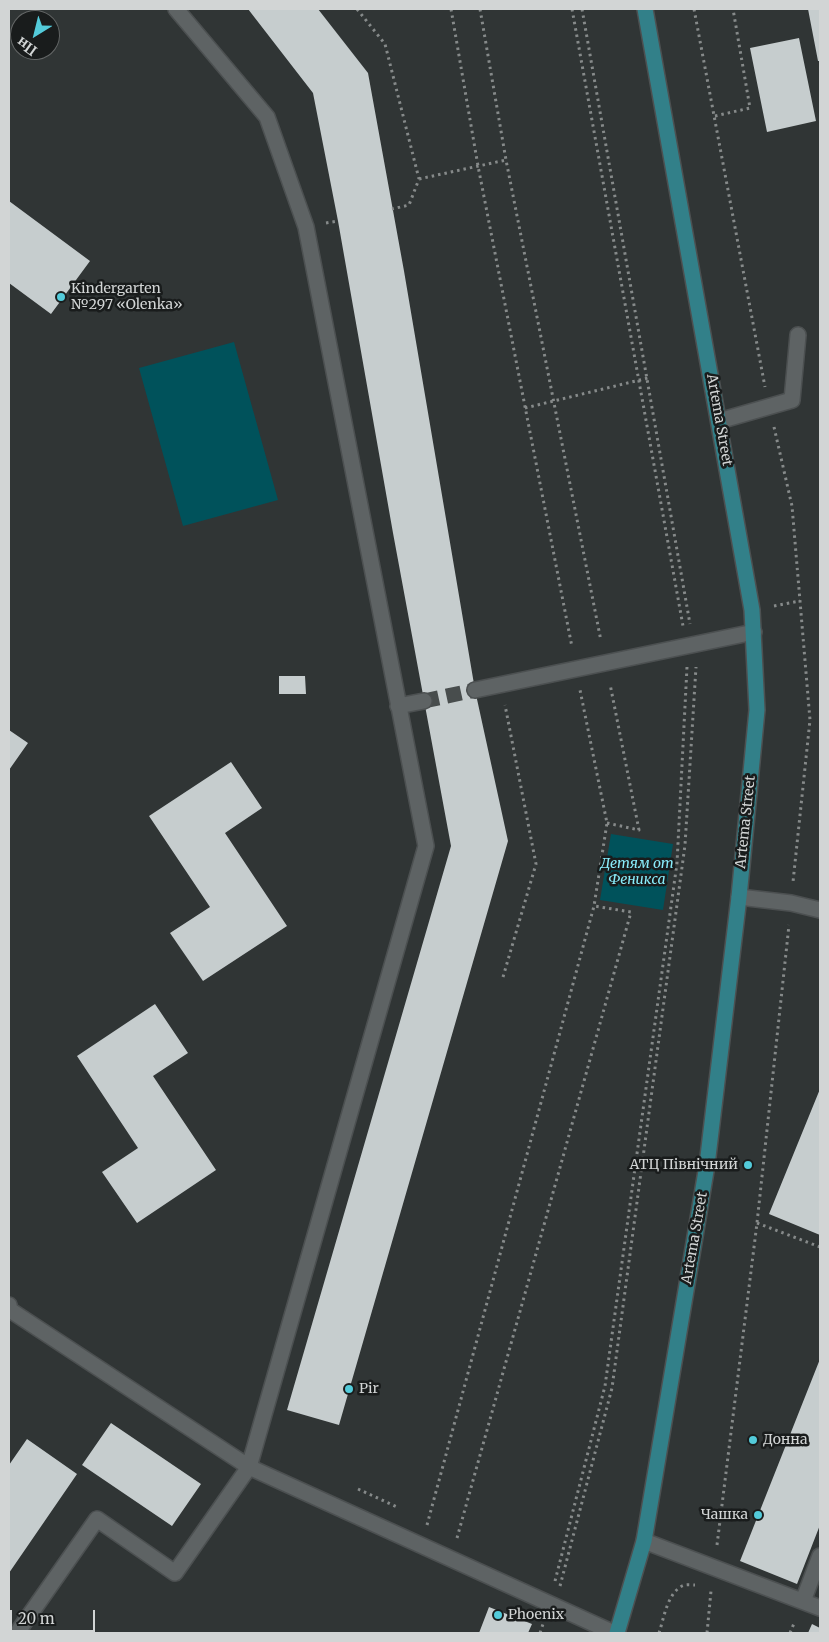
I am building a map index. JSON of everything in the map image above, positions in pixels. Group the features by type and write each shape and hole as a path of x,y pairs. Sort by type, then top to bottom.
{"main road":[{"name":"Artema Street","path":"616,1633 644,1541 707,1165 738,898 757,710 752,610 645,9"}],"lane":[{"path":"17,1633 97,1519 175,1574 249,1467 426,846 306,227 266,117 176,9"},
{"path":"719,421 792,400 798,335"},
{"path":"476,690 754,632"},
{"path":"398,706 424,701"},
{"path":"738,898 791,903 820,910"},
{"path":"9,1305 10,1310 249,1467 616,1633"},
{"path":"644,1541 820,1608"},
{"path":"803,1602 820,1556"}],"path":[{"path":"357,9 385,44 419,179 409,205 392,209"},
{"path":"422,1545 594,906 607,823 478,166 450,9"},
{"path":"480,9 506,160 639,830 607,823"},
{"path":"540,1633 552,1605 612,1388 685,845 697,659 689,646 682,618 572,9"},
{"path":"552,1605 605,1386 677,862 689,646 648,378 582,9"},
{"path":"715,116 750,108 733,9"},
{"path":"419,179 506,160"},
{"path":"525,408 648,378"},
{"path":"501,685 536,864 504,977"},
{"path":"452,1559 630,912 594,906"},
{"path":"707,1633 757,1223 820,1248"},
{"path":"659,1633 672,1595 683,1586 712,1585"},
{"path":"788,1616 796,1619"}],"green space":[{"path":"234,342 278,500 183,526 139,368"},
{"name":"Детям от Феникса","path":"611,834 673,844 663,910 600,900"}],"building":[{"path":"248,9 318,9 368,73 404,271 475,690 508,841 339,1425 287,1410 451,846 338,221 313,93"},
{"path":"808,9 820,9 820,61 818,61"},
{"path":"799,38 816,121 767,132 750,48"},
{"path":"9,201 90,261 51,314 9,283"},
{"path":"279,676 305,676 306,694 279,694"},
{"path":"9,730 28,743 9,770"},
{"path":"231,762 262,808 225,833 287,926 203,981 170,933 210,907 149,816"},
{"path":"155,1004 188,1053 153,1076 216,1170 137,1223 102,1172 138,1148 77,1056"},
{"path":"820,1089 820,1235 769,1214"},
{"path":"820,1359 820,1525 797,1584 740,1561"},
{"path":"111,1423 201,1484 172,1526 82,1465"},
{"path":"27,1439 77,1474 9,1573 9,1465"},
{"name":"Phoenix","path":"489,1607 532,1624 528,1633 479,1633"},
{"path":"812,1624 820,1628 820,1633 808,1633"}],"tunnel":[{"path":"424,701 475,690"}],"place":[{"name":"Kindergarten №297 «Olenka»","path":"61,297"},
{"name":"АТЦ Північний","path":"748,1165"},
{"name":"Pir","path":"349,1389"},
{"name":"Донна","path":"753,1440"},
{"name":"Чашка","path":"758,1515"},
{"name":"Phoenix","path":"498,1615"}]}
